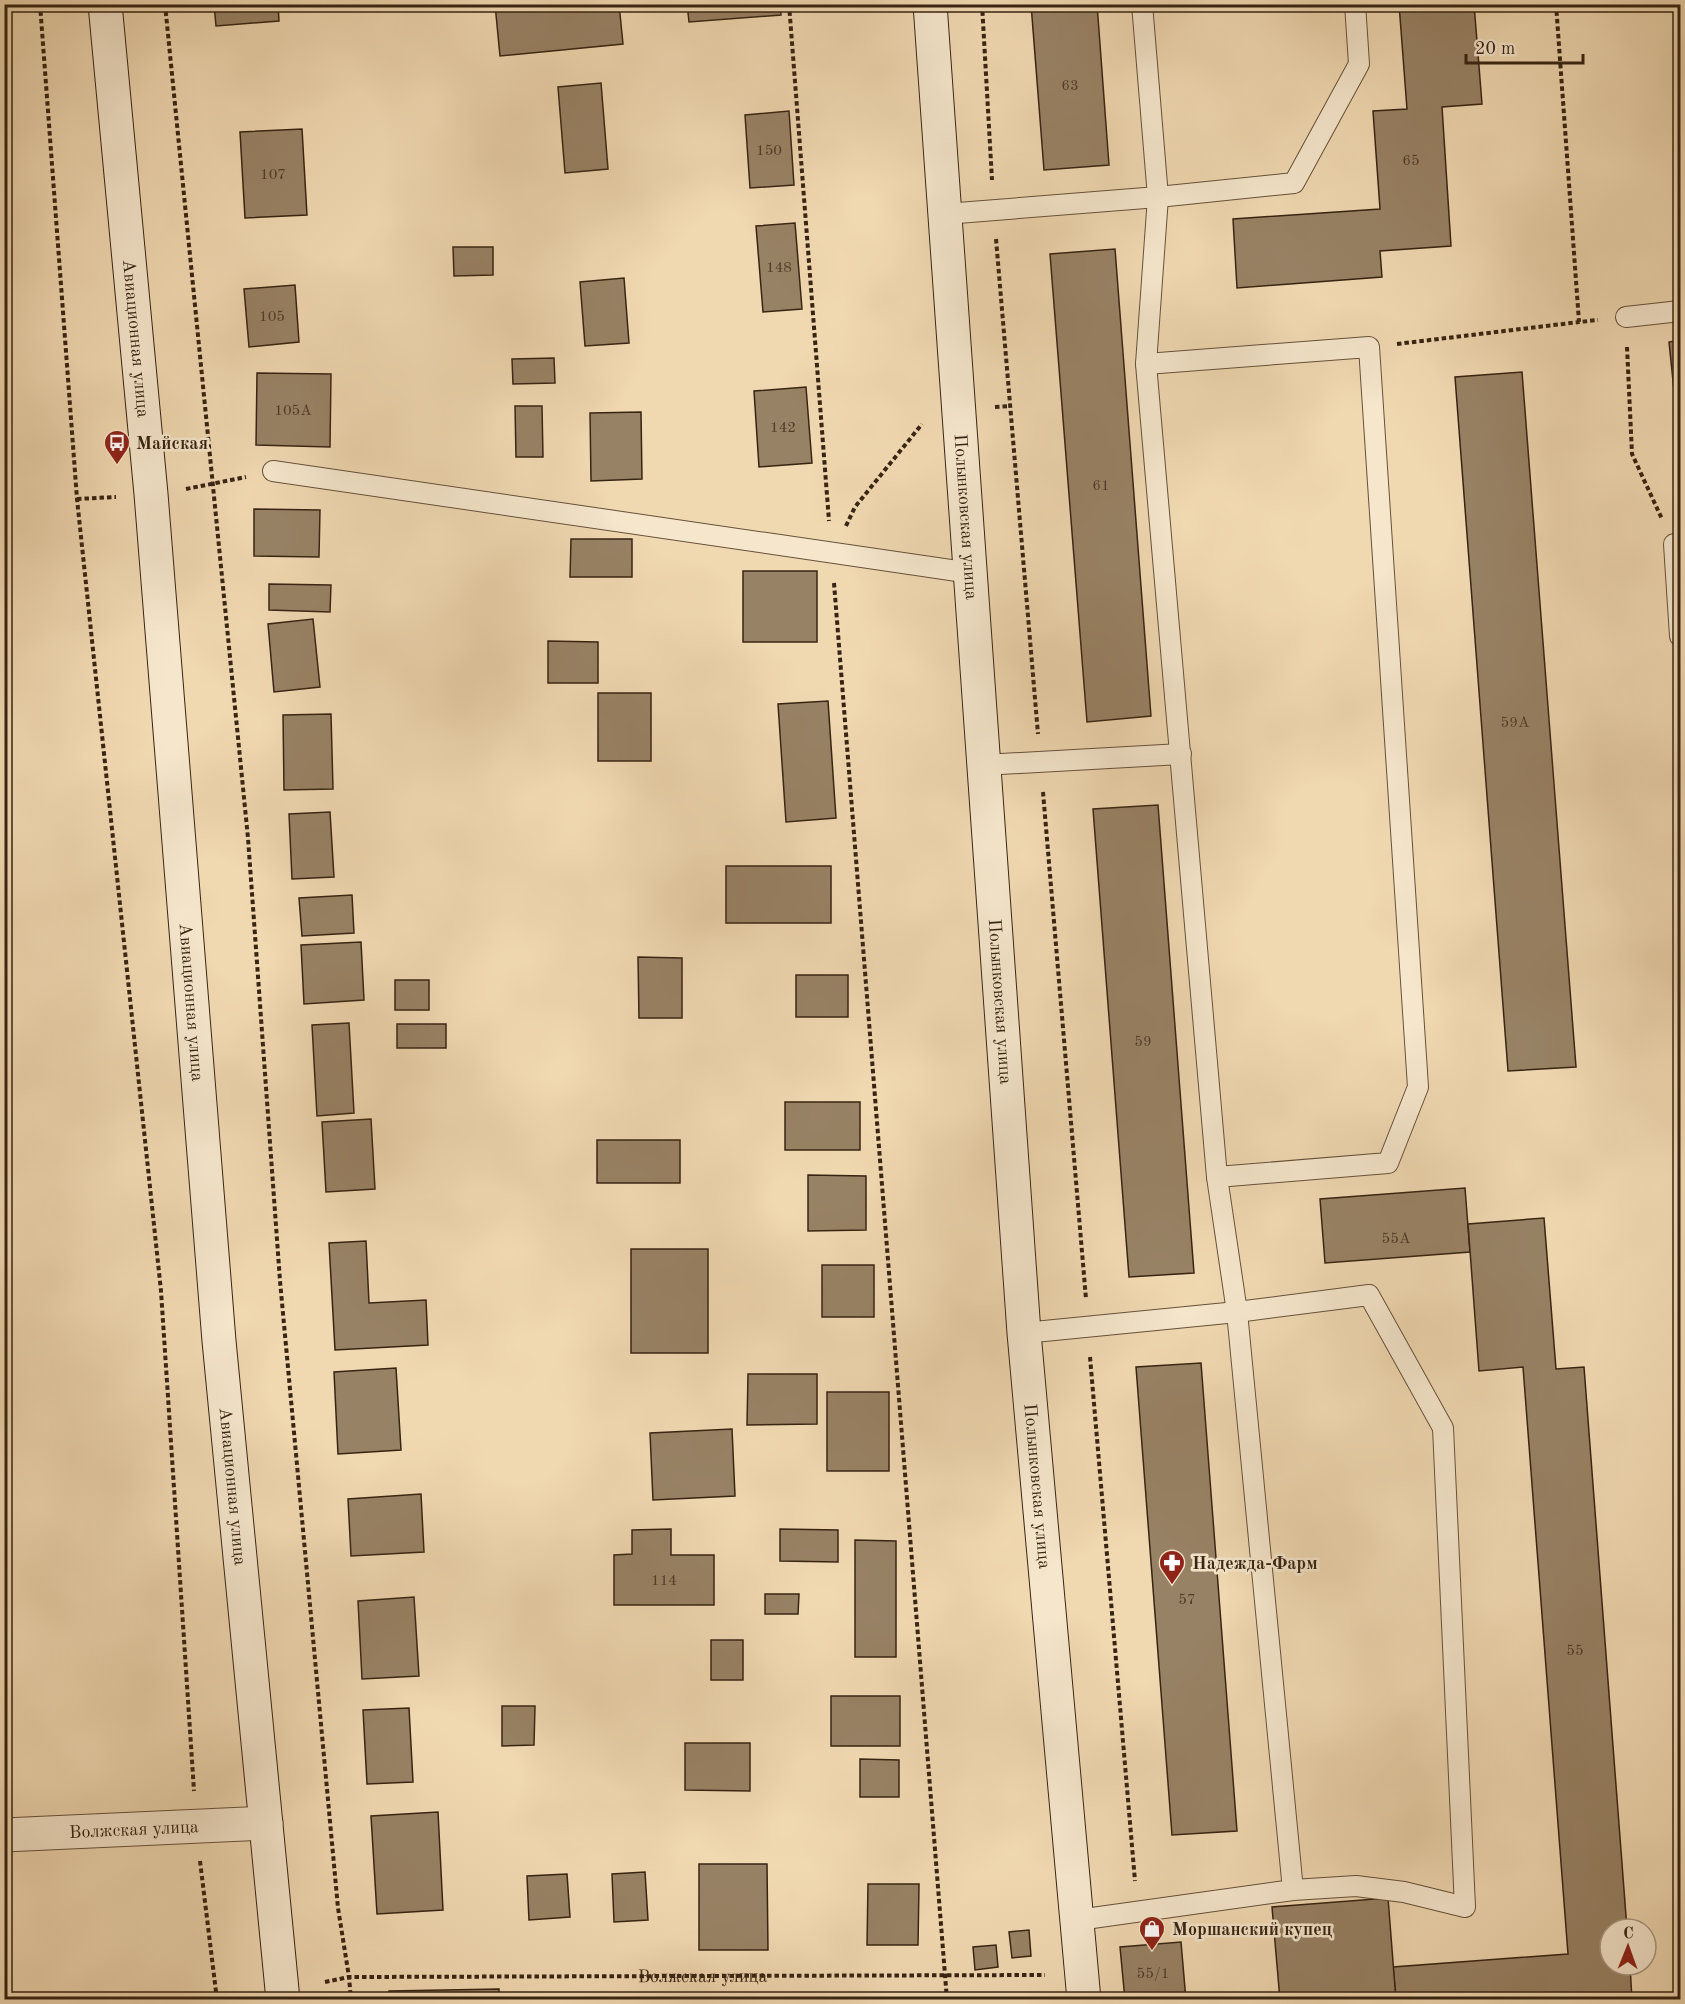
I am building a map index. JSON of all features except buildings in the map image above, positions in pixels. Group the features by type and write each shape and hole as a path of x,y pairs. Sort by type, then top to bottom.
{"street":[{"name":"Авиационная улица","path":"105,4 151,494 219,1341 283,2000"},
{"name":"Полынковская улица","path":"930,4 1024,1333 1083,1987"},
{"name":"Волжская улица","path":"4,1835 266,1823"}],"lane":[{"path":"1142,4 1158,197 1146,364 1217,1177 1236,1312 1293,1890"},
{"path":"945,214 1158,197 1294,183 1359,64 1355,4"},
{"path":"1626,317 1680,311"},
{"path":"1146,364 1369,347 1418,1088 1388,1163 1217,1177"},
{"path":"273,471 971,573"},
{"path":"1677,543 1680,636"},
{"path":"983,765 1181,754"},
{"path":"1024,1333 1236,1312 1369,1295 1443,1428 1465,1907 1404,1892 1356,1886 1293,1890 1078,1920"}],"path":[{"path":"40,4 77,499 161,1291 196,1826 217,2000"},
{"path":"165,4 246,826 280,1281 338,1908 351,2000"},
{"path":"789,4 947,2000"},
{"path":"982,4 994,210 1038,741"},
{"path":"1557,4 1579,322"},
{"path":"1369,347 1626,317 1632,454 1677,543"},
{"path":"832,553 855,507 932,411 1010,406"},
{"path":"1042,789 1137,1912"},
{"name":"Волжская улица","path":"325,1982 349,1977 945,1976 1083,1987"}],"place":[{"name":"Майская","path":"117,466"},
{"name":"Надежда-Фарм","path":"1172,1586"},
{"name":"Моршанский купец","path":"1152,1952"}]}
